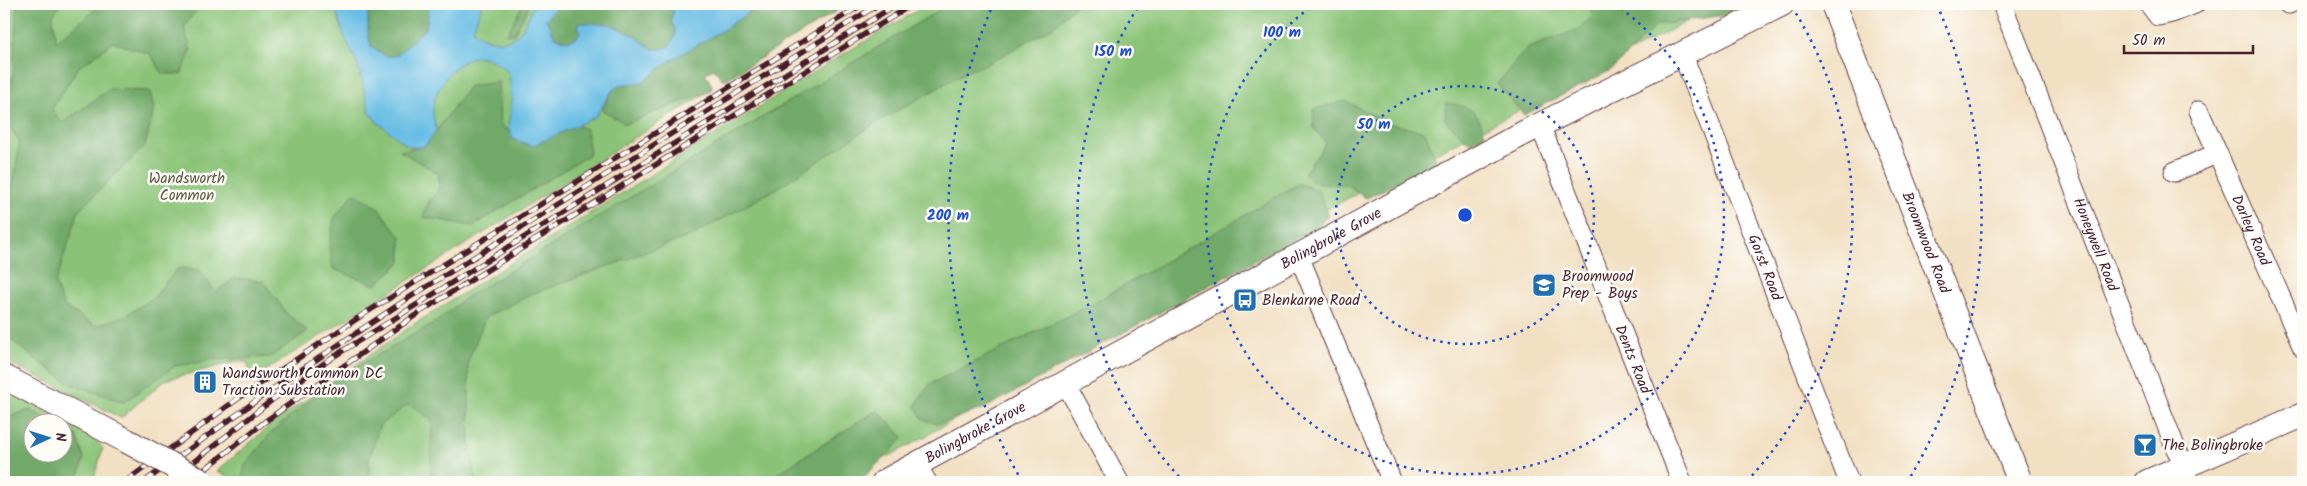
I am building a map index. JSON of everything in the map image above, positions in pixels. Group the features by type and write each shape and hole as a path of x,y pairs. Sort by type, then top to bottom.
{"main road":[{"name":"Bolingbroke Grove","path":"884,482 922,473 1066,384 1540,124 1782,4"},
{"name":"Broomwood Road","path":"1833,4 2020,482"},
{"path":"9,378 203,482"},
{"path":"2147,482 2188,475 2303,415"}],"street":[{"name":"Honeywell Road","path":"2002,4 2176,449 2188,475"},
{"path":"2149,4 2158,16 2195,4"},
{"name":"Gorst Road","path":"1682,53 1849,482"},
{"name":"Darley Road","path":"2199,111 2303,348"},
{"name":"Dents Road","path":"1540,124 1682,482"},
{"path":"2174,172 2218,153"},
{"path":"1299,256 1392,482"},
{"path":"1066,384 1119,482"}],"green space":[{"name":"Wandsworth Common","path":"4,4 848,4 727,79 722,79 714,68 705,73 712,86 711,90 252,379 247,362 231,363 165,380 121,418 4,360"},
{"path":"17,4 61,4 53,15 56,42 102,4 201,4 184,27 191,51 181,74 163,74 150,54 113,42 78,68 52,109 62,123 110,89 150,91 154,110 145,146 79,210 55,284 64,306 95,326 128,314 153,298 178,268 199,270 216,292 235,278 263,281 287,314 308,331 270,357 214,360 175,366 124,402 68,383 4,335 4,264 6,253 4,252 4,203 11,197 20,142 4,119 4,93 13,76"},
{"path":"374,4 427,4 426,28 397,55 387,57 371,46 368,34 368,9"},
{"path":"523,4 530,4 514,34 507,34"},
{"path":"560,4 696,4 674,8 671,21 675,29 675,37 670,45 663,49 652,49 635,36 578,24 580,32 577,37 568,41 555,37 546,19"},
{"path":"761,4 848,4 727,79 721,78 714,68 705,74 712,86 711,90 626,124 602,110 612,91 620,85 643,82 671,60 723,30"},
{"path":"928,4 1720,4 1522,109 1296,225 910,445 840,482 239,482 217,471 274,422 414,324 840,56"},
{"path":"949,4 1077,4 1053,27 989,63 968,71 879,121 776,189 693,235 532,294 486,317 468,362 470,444 476,482 430,482 432,420 409,404 380,425 369,460 369,482 241,482 245,465 271,433 332,381 436,322 465,298"},
{"path":"1589,4 1745,4 1725,15 1657,25 1611,70 1524,115 1497,84 1526,49 1578,29 1592,17"},
{"path":"498,82 500,122 503,128 530,139 566,121 586,129 590,154 473,226 423,217 429,201 440,187 438,173 400,151 425,146 469,86"},
{"path":"1346,101 1388,123 1425,132 1438,164 1366,198 1348,185 1318,184 1304,174 1326,143 1313,127 1314,109"},
{"path":"1446,103 1462,106 1472,111 1479,120 1485,135 1470,143 1445,120"},
{"path":"1298,184 1318,190 1328,215 1319,226 983,409 937,424 923,419 915,406 930,384 1094,303"},
{"path":"354,193 378,208 401,237 401,262 376,285 333,269 329,246 334,218"},
{"path":"17,396 51,414 22,414 22,464 72,464 72,425 91,435 103,448 93,482 4,482 4,402"},
{"path":"30,410 38,414 22,414 22,464 72,464 72,433 76,435 84,458 77,482 4,482 4,418"},
{"path":"877,410 904,438 862,479 855,482 764,482"}],"water":[{"path":"334,4 374,4 368,10 368,34 371,46 387,57 397,55 426,28 427,4 482,4 473,30 491,40 506,41 522,30 534,4 560,4 546,19 555,37 568,41 577,37 580,32 578,23 609,24 635,36 652,49 663,49 670,45 675,37 675,29 671,21 674,8 696,4 761,4 723,30 671,60 643,82 620,85 612,91 595,117 532,146 513,139 508,127 512,100 509,73 491,59 474,57 464,61 448,75 437,94 433,115 436,131 425,146 417,147 405,144 376,121 370,113 358,66 344,35"}],"railway":[{"path":"125,482 236,400 364,314 863,4"},
{"path":"144,482 268,392 407,299 879,4"},
{"path":"168,482 272,400 333,357 897,4"},
{"path":"189,482 267,420 420,312 913,4"}],"place":[{"name":"Broomwood Prep - Boys","path":"1544,285"},
{"name":"Blenkarne Road","path":"1245,300"},
{"name":"Wandsworth Common DC Traction Substation","path":"205,382"},
{"name":"The Bolingbroke","path":"2145,445"}]}
